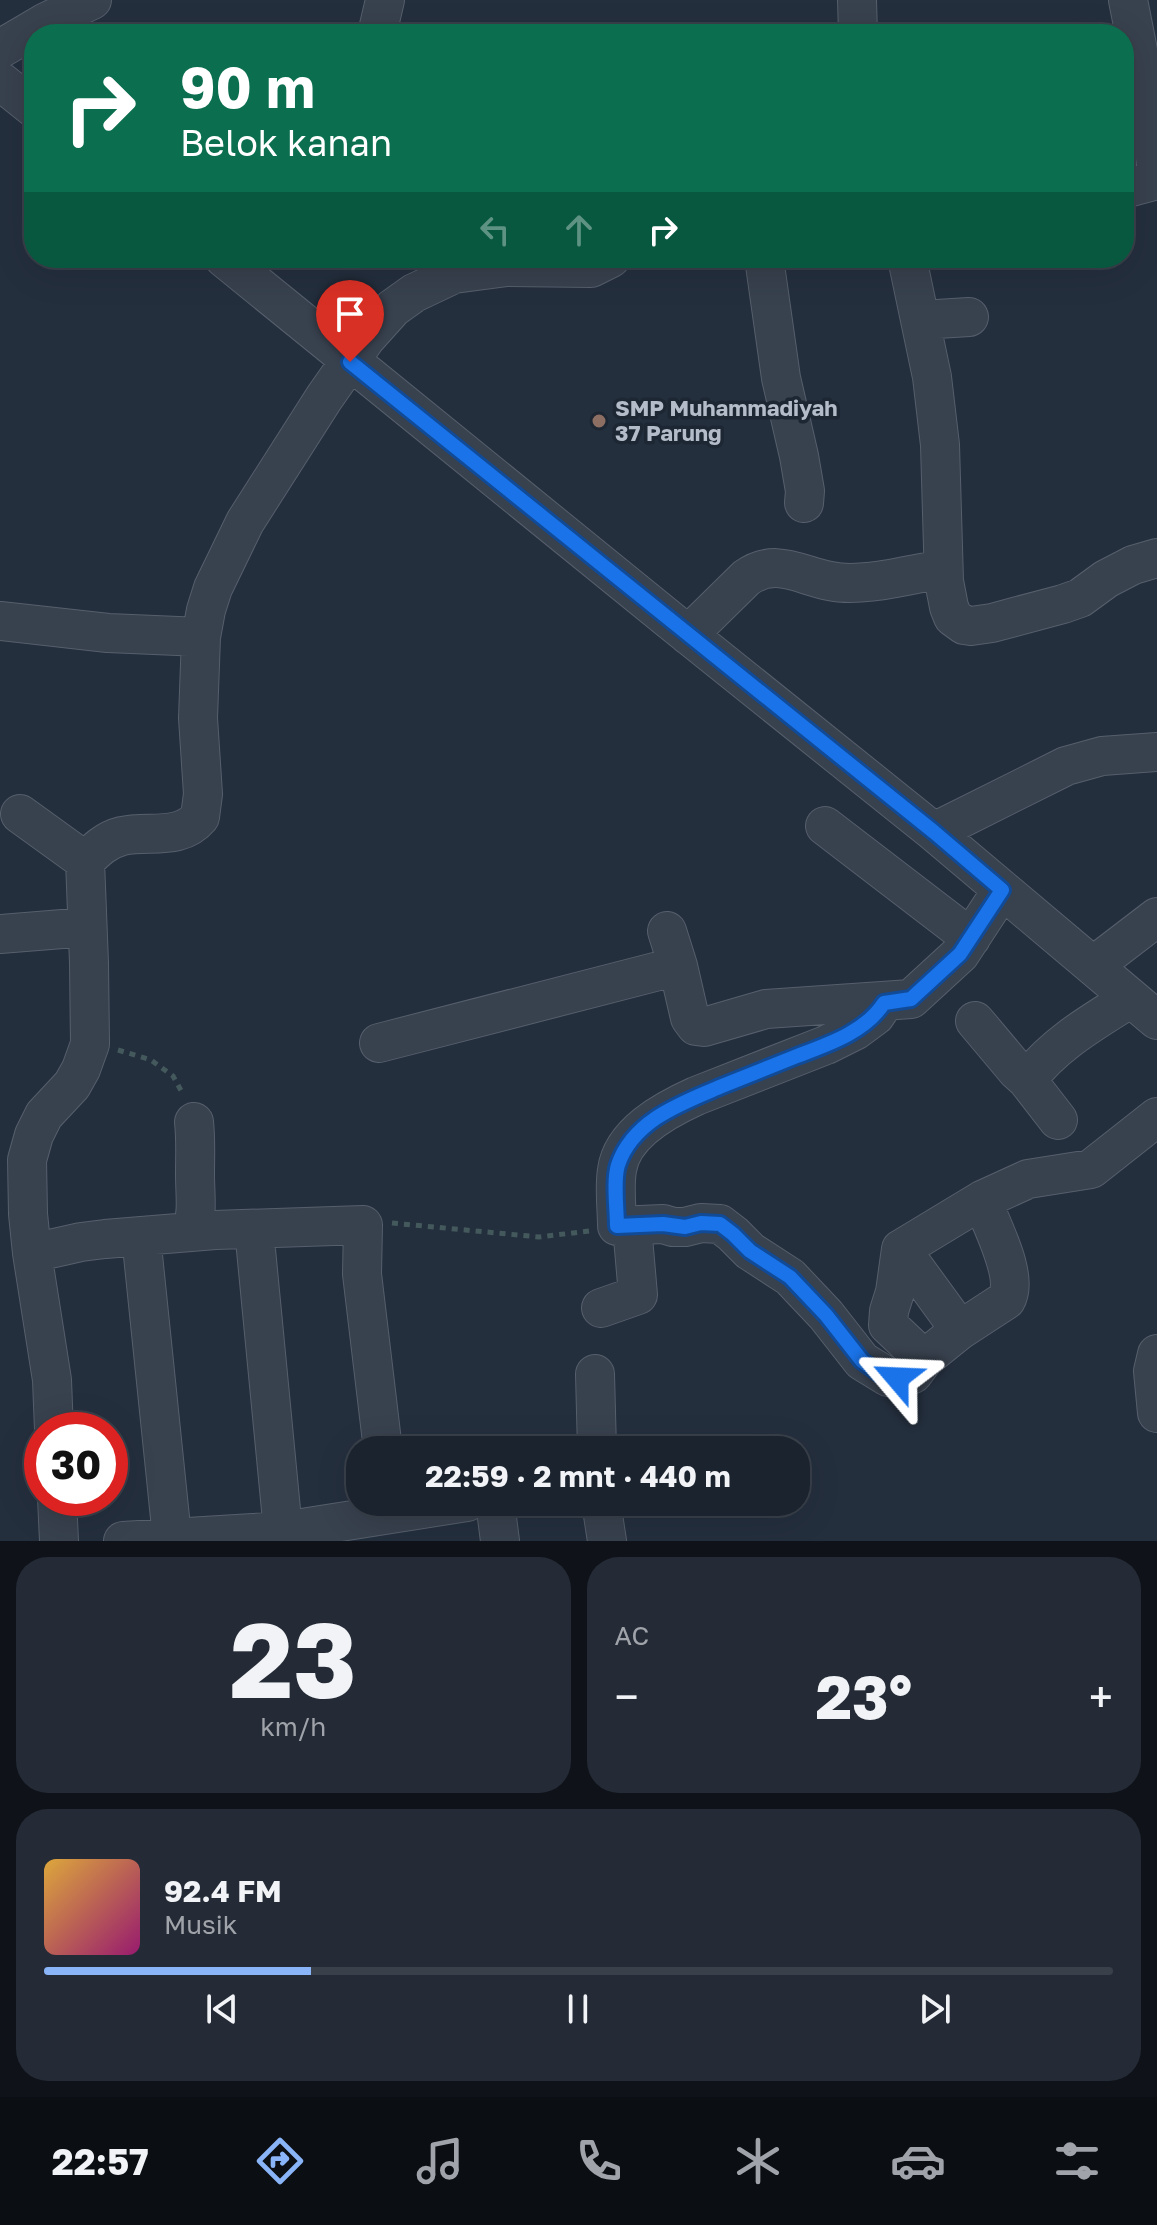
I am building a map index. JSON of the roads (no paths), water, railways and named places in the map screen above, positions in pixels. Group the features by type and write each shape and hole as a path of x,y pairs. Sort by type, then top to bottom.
{"street":[{"path":"43,24 92,0"},
{"path":"379,24 385,0"},
{"path":"857,0 858,24"},
{"path":"1128,0 1133,24"},
{"path":"1134,30 1157,172"},
{"path":"0,49 24,35"},
{"path":"0,81 24,100"},
{"path":"1134,186 1157,180"},
{"path":"251,268 350,362 934,832 1144,1009"},
{"path":"53,1412 52,1380 32,1253 27,1160 44,1115 72,1085 90,1044 85,861 111,840 124,836 175,833 200,817 203,794 198,718 201,637 213,588 245,522 366,338 393,308 414,293 454,274 499,268"},
{"path":"766,268 781,378 799,456 804,503"},
{"path":"909,268 932,377 940,445 943,569 953,617 971,626 1063,604 1080,598 1133,565 1157,558"},
{"path":"921,320 969,317"},
{"path":"688,635 746,578 767,567 845,583 943,569"},
{"path":"0,621 108,633 201,637"},
{"path":"934,832 1066,766 1102,756 1157,752"},
{"path":"20,814 85,861"},
{"path":"825,826 971,938"},
{"path":"379,1043 673,948 690,1018 696,1026 704,1027 766,1009 911,999 960,954 1002,890"},
{"path":"1093,966 1157,917"},
{"path":"0,934 87,927"},
{"path":"601,1308 638,1295 617,1170 622,1154 634,1136 676,1105 856,1030 875,1016 884,1003"},
{"path":"1027,1080 1043,1060 1076,1032 1144,1009"},
{"path":"975,1021 1058,1120"},
{"path":"901,1249 982,1200 1028,1179 1091,1169 1157,1117"},
{"path":"192,1232 197,1211 194,1122"},
{"path":"624,1226 720,1224 750,1251 790,1277 826,1315 862,1361 888,1377 903,1378 913,1374 924,1359 960,1330 1006,1300 1012,1285 1008,1266 982,1200"},
{"path":"32,1253 81,1242 141,1236 363,1225 362,1274 381,1436"},
{"path":"254,1229 283,1536"},
{"path":"141,1236 172,1537"},
{"path":"901,1249 888,1325 924,1359"},
{"path":"901,1249 960,1330"},
{"path":"1157,1354 1153,1371 1157,1413"},
{"path":"595,1374 597,1436"},
{"path":"58,1516 59,1541"},
{"path":"123,1541 172,1537 283,1536 362,1516"},
{"path":"497,1516 500,1541"},
{"path":"603,1516 607,1541"}],"place":[{"name":"SMP Muhammadiyah 37 Parung","path":"599,421"}]}
